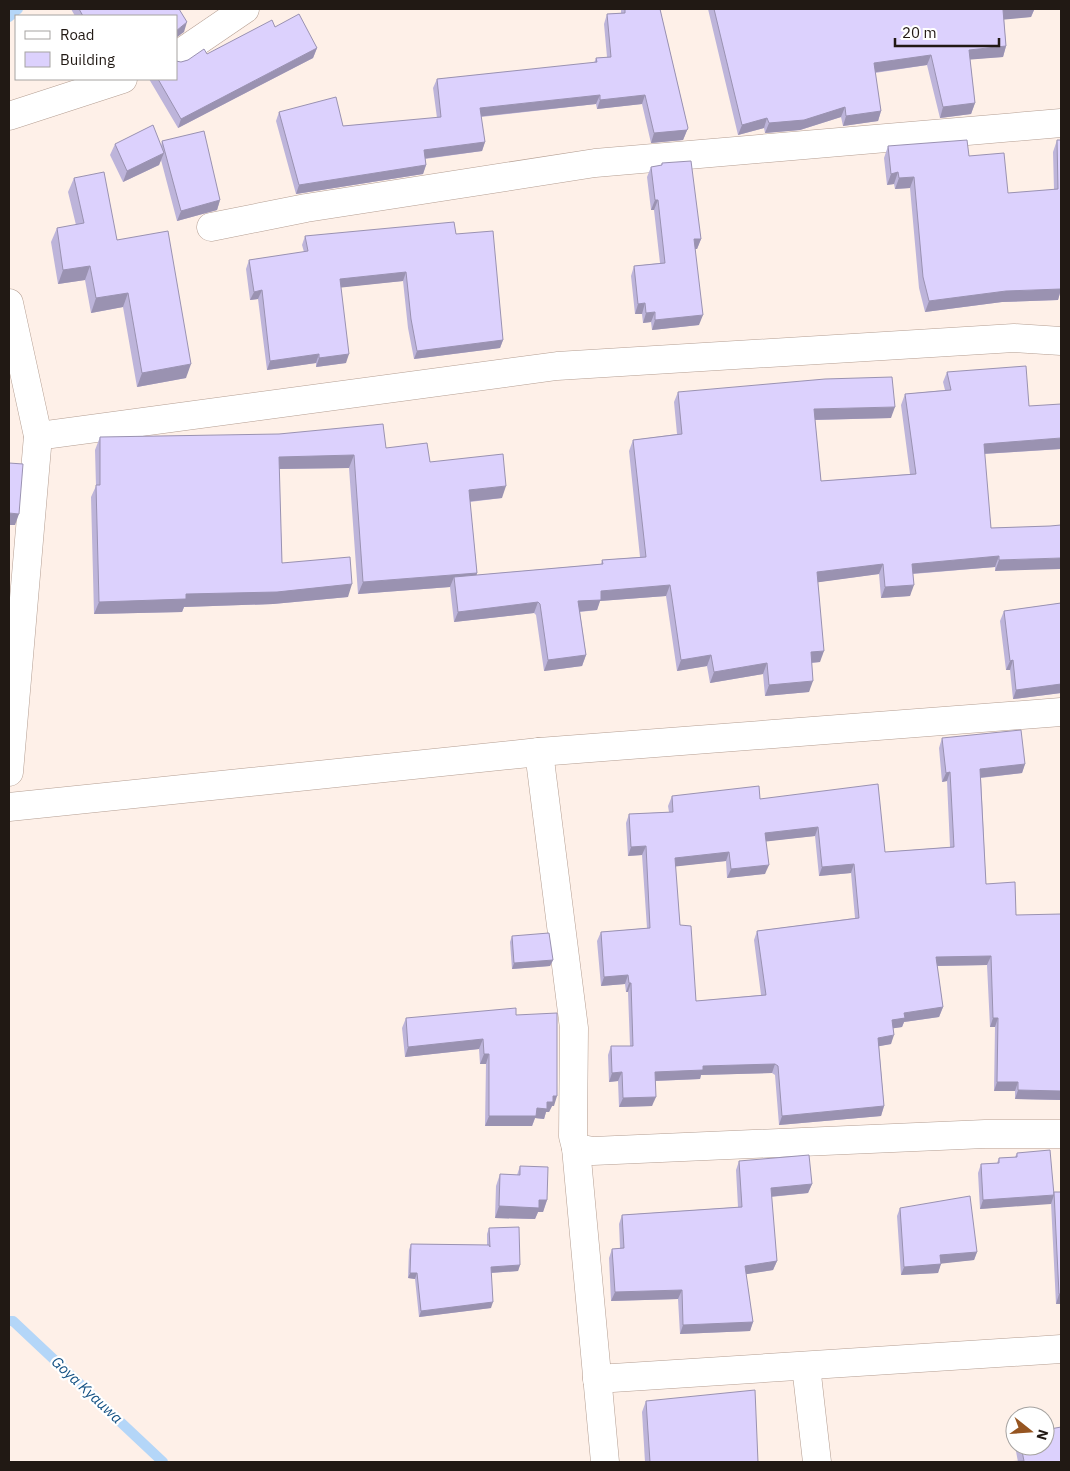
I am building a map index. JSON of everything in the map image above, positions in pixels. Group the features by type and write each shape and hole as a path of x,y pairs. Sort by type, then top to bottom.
{"street":[{"path":"178,55 245,9"},
{"path":"9,116 120,80"},
{"path":"211,227 306,208 595,163 1061,123"},
{"path":"9,303 38,436 9,772"},
{"path":"38,436 557,366 1014,338 1061,341"},
{"path":"9,807 539,752 1061,712"},
{"path":"539,752 574,1028 573,1136 576,1148 604,1462"},
{"path":"576,1148 593,1151 985,1134 1061,1134"},
{"path":"597,1379 1061,1349"},
{"path":"806,1366 817,1462"}],"building":[{"path":"79,9 179,9 187,22 178,29 178,15 82,15"},
{"path":"625,9 660,9 687,130 654,133 645,95 600,100 600,95 480,108 485,142 424,150 426,165 299,185 279,112 336,97 343,126 441,117 437,79 597,62 596,58 611,57 607,14 625,13"},
{"path":"714,9 1012,9 1003,10 1006,46 969,50 975,103 943,107 931,55 874,63 881,111 846,116 845,107 804,120 769,123 767,118 742,125"},
{"path":"299,14 317,48 181,119 159,80 178,80 178,61 188,60 204,49 207,54 272,20 275,27"},
{"path":"153,125 164,153 127,171 115,144"},
{"path":"204,131 220,200 181,211 162,141"},
{"path":"967,140 969,156 1004,153 1008,193 1058,189 1057,140 1061,140 1061,289 1006,291 929,301 923,277 914,177 899,178 898,172 891,174 888,146"},
{"path":"691,161 701,239 694,239 703,315 655,320 655,312 646,313 645,303 638,304 634,266 665,263 658,200 655,200 651,167 662,165 662,163"},
{"path":"104,172 117,240 168,231 191,364 142,373 128,293 96,298 90,266 63,270 57,228 84,223 74,178"},
{"path":"454,222 456,234 493,231 503,340 417,351 411,319 406,272 340,279 349,354 319,358 319,354 270,361 262,290 254,292 249,260 308,251 305,236"},
{"path":"1026,366 1029,406 1061,404 1061,438 984,444 991,528 1061,525 1061,558 999,560 999,556 912,564 914,585 885,587 883,564 817,572 824,651 811,652 813,681 769,685 767,663 714,672 711,655 681,660 670,585 601,591 601,600 578,601 586,655 548,660 540,604 538,602 458,612 454,577 603,564 602,560 646,557 633,440 682,434 678,392 825,379 892,377 895,407 814,409 821,481 916,474 905,394 951,390 947,372"},
{"path":"383,424 386,448 427,443 430,462 503,454 506,486 469,490 477,573 363,582 354,455 279,457 282,563 350,557 352,584 277,592 186,594 186,599 99,602 96,485 100,485 100,437 279,434"},
{"path":"9,463 23,464 19,514 9,513"},
{"path":"1061,603 1061,684 1016,690 1013,660 1010,661 1004,611"},
{"path":"1021,730 1025,764 980,769 986,884 1015,882 1016,915 1061,914 1061,1091 1018,1090 1018,1082 997,1082 998,1018 993,1018 991,956 936,957 943,1007 904,1013 905,1018 892,1020 894,1035 878,1038 884,1106 782,1116 778,1066 775,1064 703,1066 703,1070 655,1072 656,1097 623,1098 622,1072 612,1073 611,1046 633,1046 631,983 629,983 628,975 604,977 601,932 650,928 646,846 631,847 629,814 673,812 672,796 759,786 760,799 878,784 885,852 954,847 950,772 946,773 942,738","holes":["818,827 822,867 854,864 859,918 757,931 766,995 696,1001 691,926 680,925 675,858 729,852 731,869 769,865 765,833"]},
{"path":"549,933 553,960 514,963 512,936"},
{"path":"516,1008 516,1015 557,1013 557,1096 553,1096 553,1102 547,1102 547,1109 537,1108 536,1116 489,1116 489,1054 484,1054 483,1039 408,1047 406,1018"},
{"path":"1050,1150 1054,1195 983,1200 981,1164 999,1163 999,1158 1017,1157 1017,1153"},
{"path":"809,1155 812,1184 771,1188 777,1261 745,1266 753,1322 683,1325 682,1290 615,1292 612,1249 624,1248 622,1215 742,1207 739,1161"},
{"path":"520,1166 548,1167 547,1200 539,1200 539,1208 499,1206 500,1174 520,1175"},
{"path":"1054,1192 1061,1192 1061,1294 1059,1294"},
{"path":"970,1196 977,1252 940,1255 941,1264 904,1267 900,1208"},
{"path":"519,1227 520,1265 491,1267 493,1302 421,1311 417,1273 410,1273 411,1244 489,1245 490,1247 489,1228"},
{"path":"755,1390 758,1462 650,1462 646,1401"},
{"path":"1061,1427 1061,1462 1002,1462 1024,1461 1023,1456 1055,1456 1055,1428"}],"waterway":[{"name":"Goya Kyauwa","path":"9,17 18,9"},
{"name":"Goya Kyauwa","path":"9,1321 13,1321 163,1462"}]}
